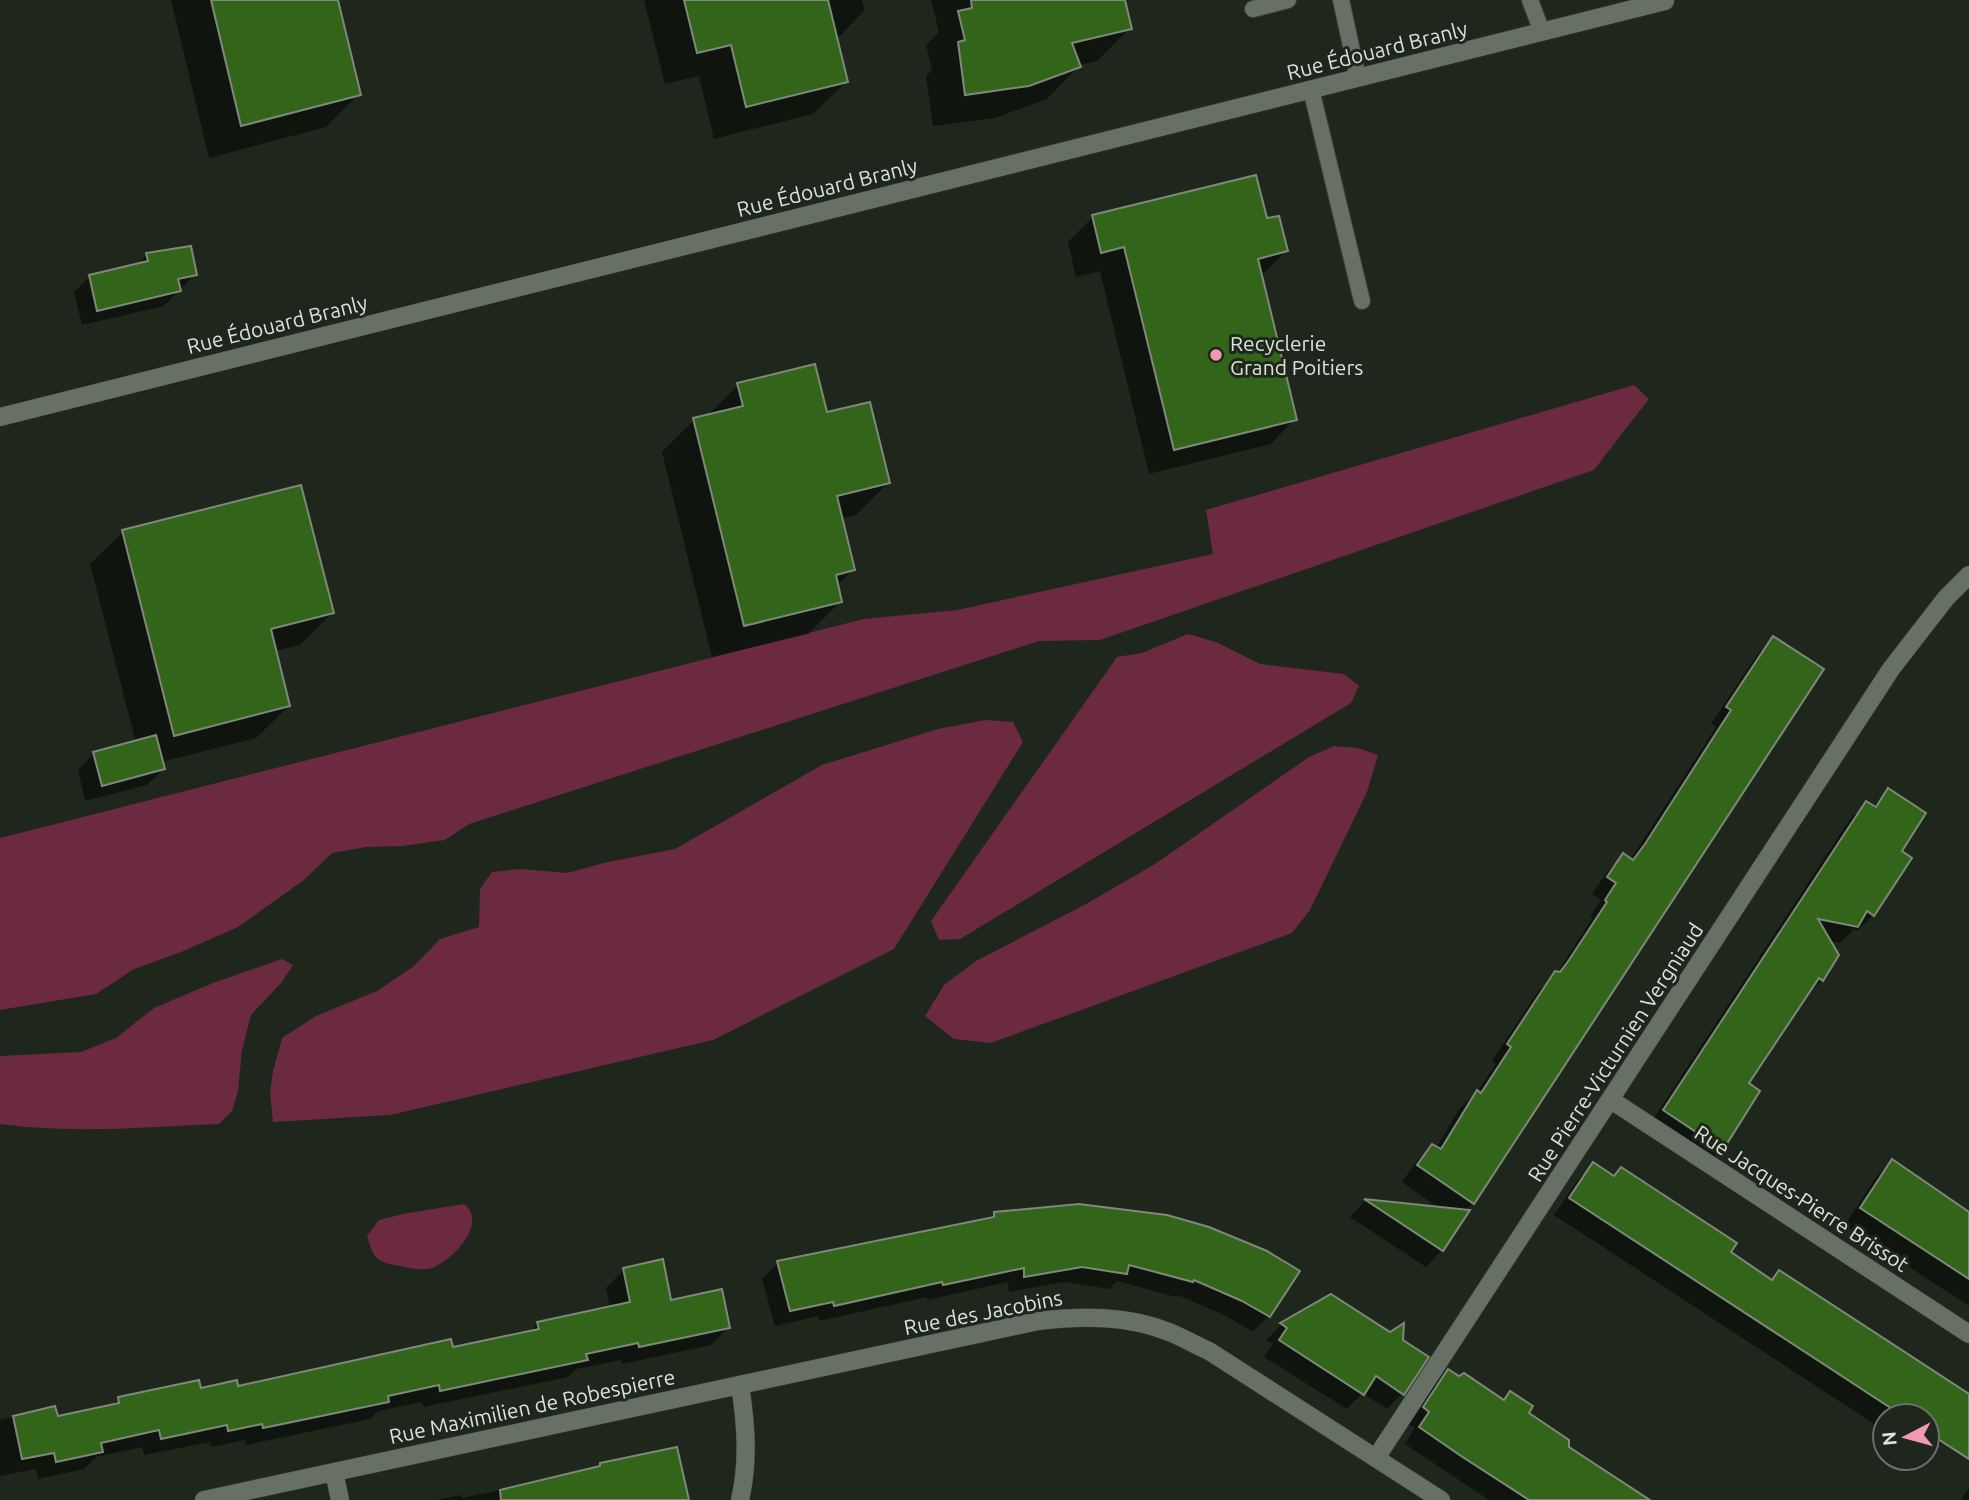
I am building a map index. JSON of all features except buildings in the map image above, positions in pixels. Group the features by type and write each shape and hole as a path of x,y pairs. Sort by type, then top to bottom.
{"street":[{"name":"Rue Édouard Branly","path":"0,417 1665,1"},
{"name":"Rue Pierre-Victurnien Vergniaud","path":"1376,1458 1891,669 1946,598 1969,575"},
{"name":"Rue Jacques-Pierre Brissot","path":"1611,1100 1969,1334"},
{"name":"Rue des Jacobins","path":"740,1385 1038,1321 1070,1317 1124,1320 1168,1332 1209,1351 1441,1500"},
{"name":"Rue Maximilien de Robespierre","path":"204,1500 740,1385"},
{"path":"740,1385 747,1444 745,1479 740,1500"},
{"path":"334,1472 340,1500"}],"lane":[{"path":"1253,9 1288,0"},
{"path":"1341,0 1359,78"},
{"path":"1530,0 1542,32"},
{"path":"1311,89 1362,301"}],"shaded area":[{"path":"1634,385 1649,399 1594,470 1100,640 1039,641 469,824 445,840 332,853 304,880 238,927 134,969 96,994 0,1010 0,838 864,619 957,610 1213,554 1206,510"},
{"path":"1188,634 1216,642 1260,664 1344,674 1359,686 1351,703 960,939 939,940 931,921 1117,657 1142,653"},
{"path":"986,720 1013,722 1023,742 894,949 713,1040 390,1115 273,1122 270,1093 282,1038 316,1016 377,991 414,966 440,939 479,927 480,889 492,872 521,869 567,873 675,849 822,765 938,729"},
{"path":"1334,746 1358,748 1378,755 1367,792 1310,910 1292,933 991,1043 954,1039 925,1016 944,985 976,961 1086,904 1155,864 1309,757"},
{"path":"282,959 293,965 282,982 251,1015 242,1050 238,1091 232,1111 219,1124 56,1129 0,1124 0,1056 81,1052 116,1038 154,1008 213,983"},
{"path":"464,1204 471,1212 470,1232 455,1252 437,1266 421,1269 392,1265 374,1255 367,1236 379,1220"}],"place":[{"name":"Recyclerie Grand Poitiers","path":"1216,355"}]}
